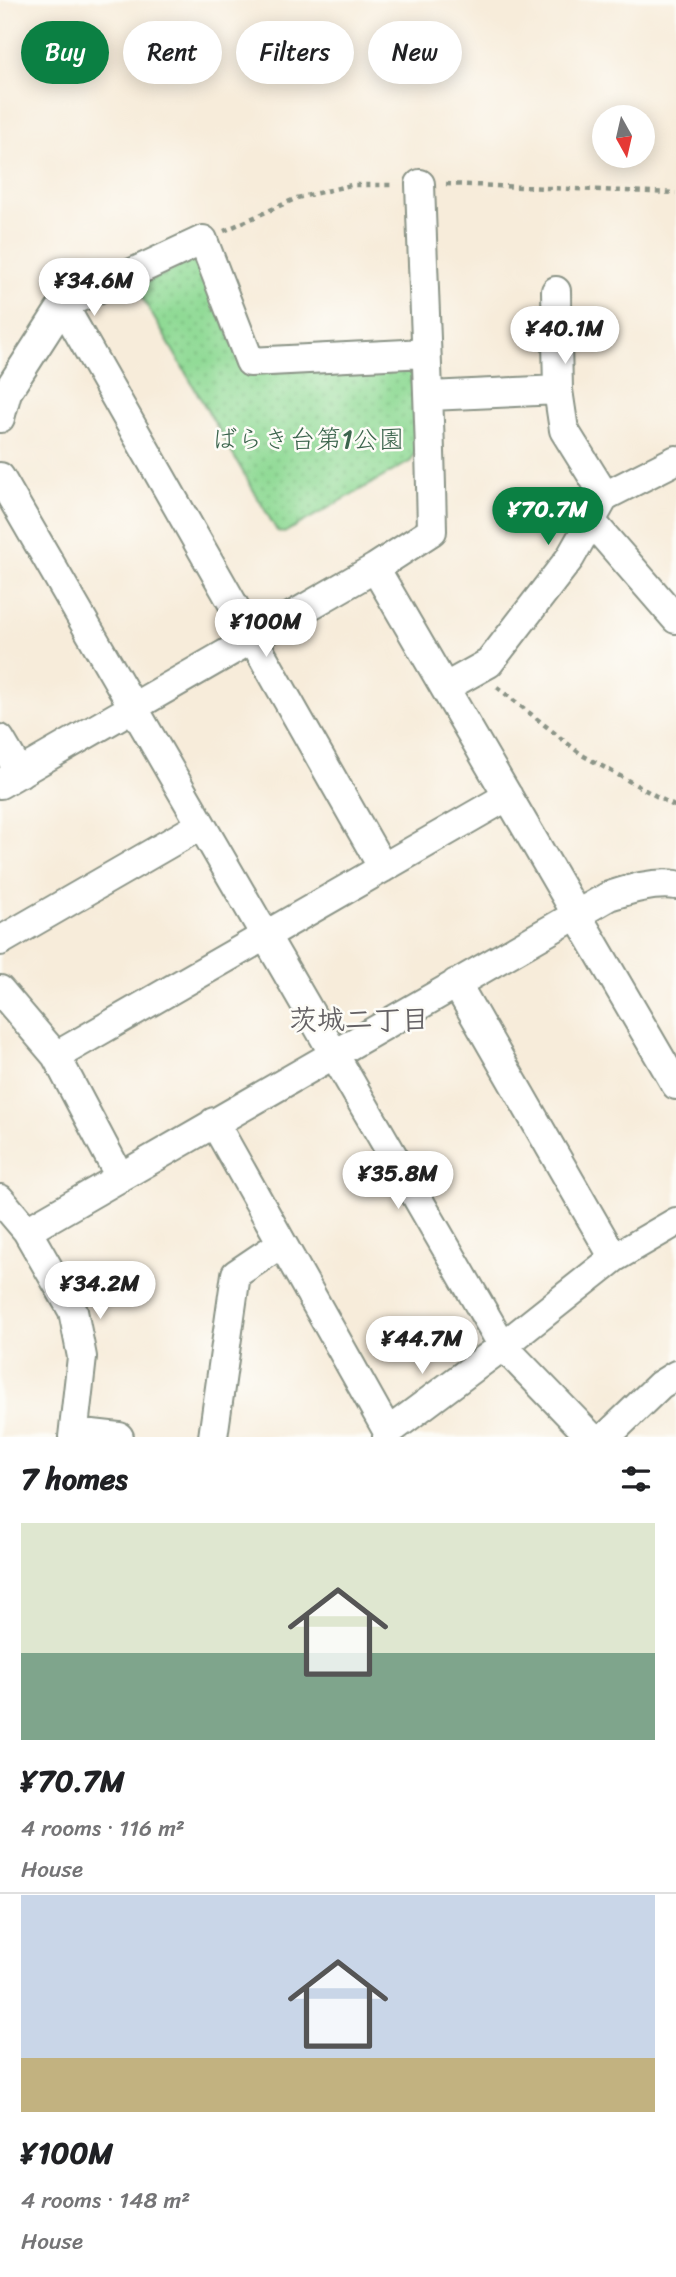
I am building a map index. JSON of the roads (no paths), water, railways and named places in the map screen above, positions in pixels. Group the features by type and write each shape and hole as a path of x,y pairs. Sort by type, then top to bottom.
{"street":[{"path":"0,739 10,779 375,568 432,531 430,396 425,354 420,184"},
{"path":"0,418 7,392 63,305 203,240 250,362 425,354"},
{"path":"556,291 558,390 564,430 605,496"},
{"path":"63,305 383,868"},
{"path":"430,396 558,390"},
{"path":"446,687 489,663 562,568 605,496 676,460"},
{"path":"0,477 503,1346 591,1437"},
{"path":"591,521 676,619"},
{"path":"375,568 674,1076"},
{"path":"56,1056 508,796"},
{"path":"0,941 201,825"},
{"path":"27,1231 609,895 664,883 676,885"},
{"path":"456,983 614,1258"},
{"path":"0,990 56,1056 120,1177"},
{"path":"214,1122 388,1434 614,1258 676,1222"},
{"path":"0,1199 27,1231 73,1311 82,1357 73,1434 119,1437"},
{"path":"213,1437 236,1275 282,1243"},
{"path":"606,1437 660,1385 676,1375"}],"district":[{"name":"茨城二丁目","path":"359,1019"}],"park label":[{"name":"ばらき台第1公園","path":"308,439"}]}
